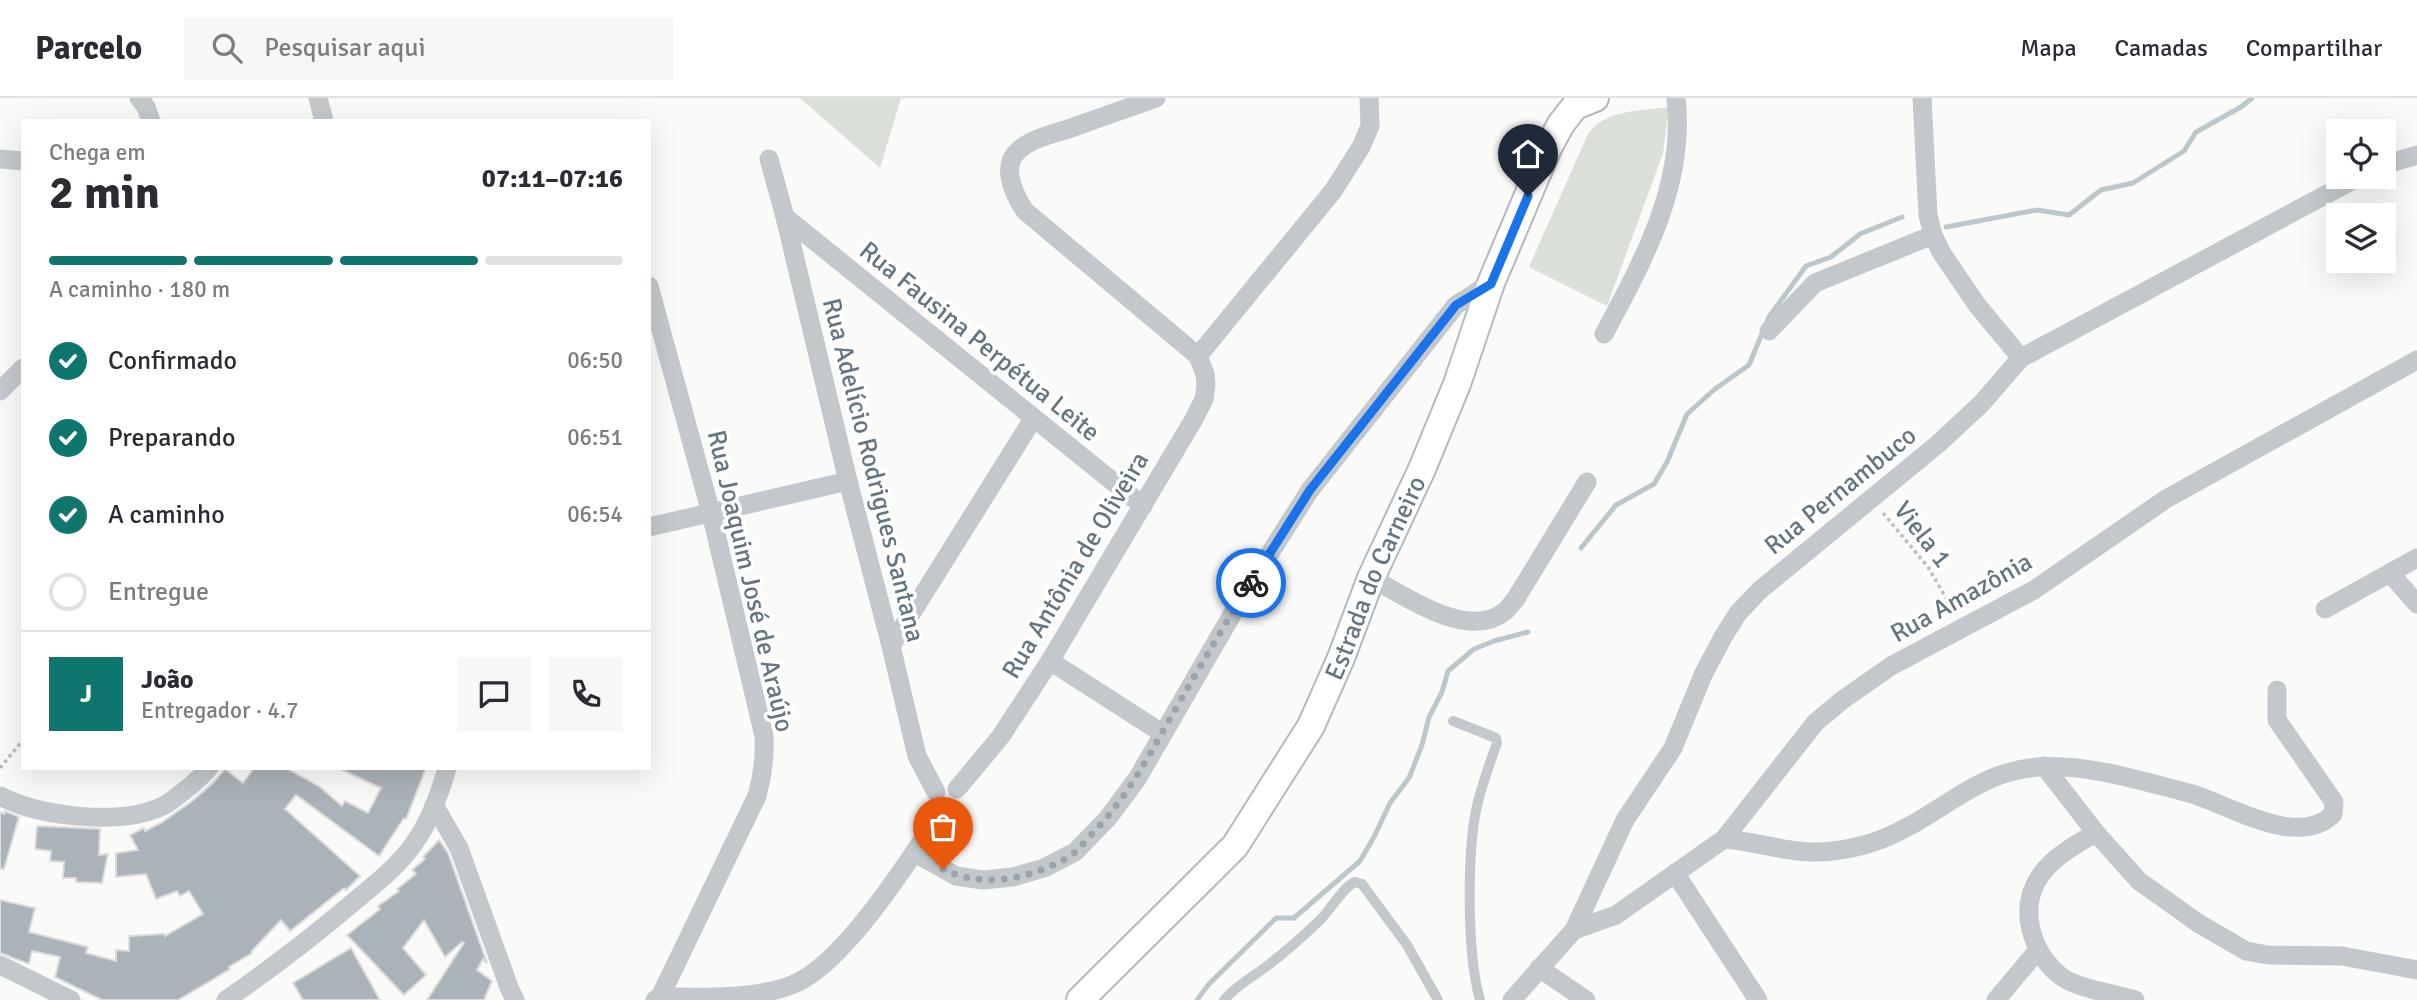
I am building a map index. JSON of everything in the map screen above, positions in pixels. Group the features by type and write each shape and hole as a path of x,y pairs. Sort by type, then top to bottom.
{"street":[{"path":"139,98 150,119"},
{"path":"318,98 323,119"},
{"path":"1156,98 1039,139 1017,151 1011,161 1011,177 1014,193 1025,211 1198,356 1333,191 1361,147 1370,126 1369,98"},
{"path":"1604,334 1646,257 1665,203 1674,166 1677,138 1676,98"},
{"path":"1922,98 1928,215 1933,235 1941,252 1977,305 2021,358"},
{"name":"Estrada do Carneiro","path":"1080,1000 1235,846 1311,726 1341,658 1371,578 1422,469 1452,396 1491,284 1548,148 1561,124 1580,101"},
{"path":"2396,161 2417,155"},
{"path":"0,159 21,161"},
{"name":"Rua Adelício Rodrigues Santana","path":"769,159 918,756 940,800"},
{"name":"Rua Pernambuco","path":"1512,1000 1574,930 1625,820 1673,748 1703,675 1738,613 1760,590 1938,444 1981,404 2021,358 2337,189"},
{"name":"Rua Fausina Perpétua Leite","path":"785,217 1143,506"},
{"path":"1769,331 1815,284 1933,235"},
{"path":"915,853 956,876 983,880 1013,877 1044,868 1074,852 1108,818 1137,779 1244,594 1310,490 1456,305 1491,284"},
{"name":"Rua Joaquim José de Araújo","path":"651,293 711,513 764,736 764,771 757,796 673,976 658,998"},
{"name":"Rua Antônia de Oliveira","path":"940,800 946,785 957,789 1001,736 1050,661 1143,506 1204,399 1205,374 1198,356"},
{"name":"Rua Amazônia","path":"1574,930 1616,915 1724,839 1815,723 1891,666 2034,590 2166,499 2417,360"},
{"path":"0,391 21,370"},
{"path":"891,646 1034,419"},
{"path":"651,527 848,481"},
{"path":"1371,578 1444,617 1468,621 1502,614 1515,600 1587,482"},
{"path":"2325,609 2417,558"},
{"path":"2390,573 2417,604"},
{"path":"1050,661 1162,733"},
{"path":"1724,839 1800,851 1838,850 1870,843 1900,831 1972,787 1997,775 2044,766 2098,770 2190,793 2245,816 2274,824 2292,827 2318,824 2333,814 2334,802 2277,720 2277,690"},
{"path":"2044,766 2096,833 2139,881 2198,923 2246,951 2268,956 2342,956 2417,970"},
{"path":"0,796 47,813 93,818 130,815 163,806 207,770"},
{"path":"226,1000 287,957 400,861 416,841 434,805 446,770"},
{"path":"658,998 772,991 796,984 814,972 837,952 867,917 915,853 940,800"},
{"path":"434,805 458,848 515,1000"},
{"path":"2096,833 2055,860 2040,876 2031,894 2028,912 2030,931 2038,950 2059,976 2135,1000"},
{"path":"1675,873 1758,1000"},
{"path":"1996,1000 2038,950"},
{"path":"0,965 71,1000"},
{"path":"1539,968 1586,1000"}],"lane":[{"path":"1453,721 1496,738 1497,743 1476,809 1472,842 1472,953 1480,1000"},
{"path":"1224,1000 1239,985 1310,930 1355,882 1362,884 1407,945 1438,1000"}],"path":[{"name":"Viela 1","path":"1872,500 1928,566 1964,629"},
{"path":"0,768 21,742"}],"shaded area":[{"path":"800,98 901,98 880,168"},
{"path":"1669,107 1663,153 1607,306 1529,267 1588,134 1604,120 1614,116"}],"building":[{"path":"224,770 243,783 253,770 290,770 320,787 342,806 345,801 368,813 381,788 342,770 425,770 406,819 404,818 379,856 296,795 285,809 360,876 346,890 344,888 290,931 281,920 252,953 178,1000 102,1000 55,977 60,957 32,951 29,964 0,953 0,900 35,908 29,932 88,947 86,953 116,961 116,950 129,951 129,936 165,936 203,914 189,891 180,896 177,891 156,899 146,874 116,877 116,853 138,850 130,835 161,823 191,802"},
{"path":"5,811 19,817 4,869 0,869 0,812 4,814"},
{"path":"37,826 100,829 99,855 108,854 102,883 76,882 76,878 63,878 64,862 50,861 51,851 35,849"},
{"path":"439,840 448,853 487,963 483,959 477,970 492,981 484,1000 427,1000 464,943 445,957 424,920 403,948 426,975 404,995 347,935 380,909 378,906 416,874 412,870 425,859 423,857"},
{"path":"351,948 380,1000 303,1000 293,983"}],"waterway":[{"path":"1946,227 2037,210 2069,215 2101,190 2133,183 2184,151 2196,132 2252,98"},
{"path":"1581,548 1616,505 1654,484 1667,462 1687,414 1715,389 1749,365 1769,317 1806,266 1831,257 1860,234 1902,217"},
{"path":"1197,1000 1209,984 1276,918 1294,918 1360,861 1390,803 1409,778 1448,671 1474,649 1528,632"}],"way so far":[{"path":"943,869 956,876 983,880 1013,877 1044,868 1074,852 1108,818 1137,779 1251,583"}],"route":[{"path":"1251,583 1310,490 1456,305 1491,284 1528,196"}]}
